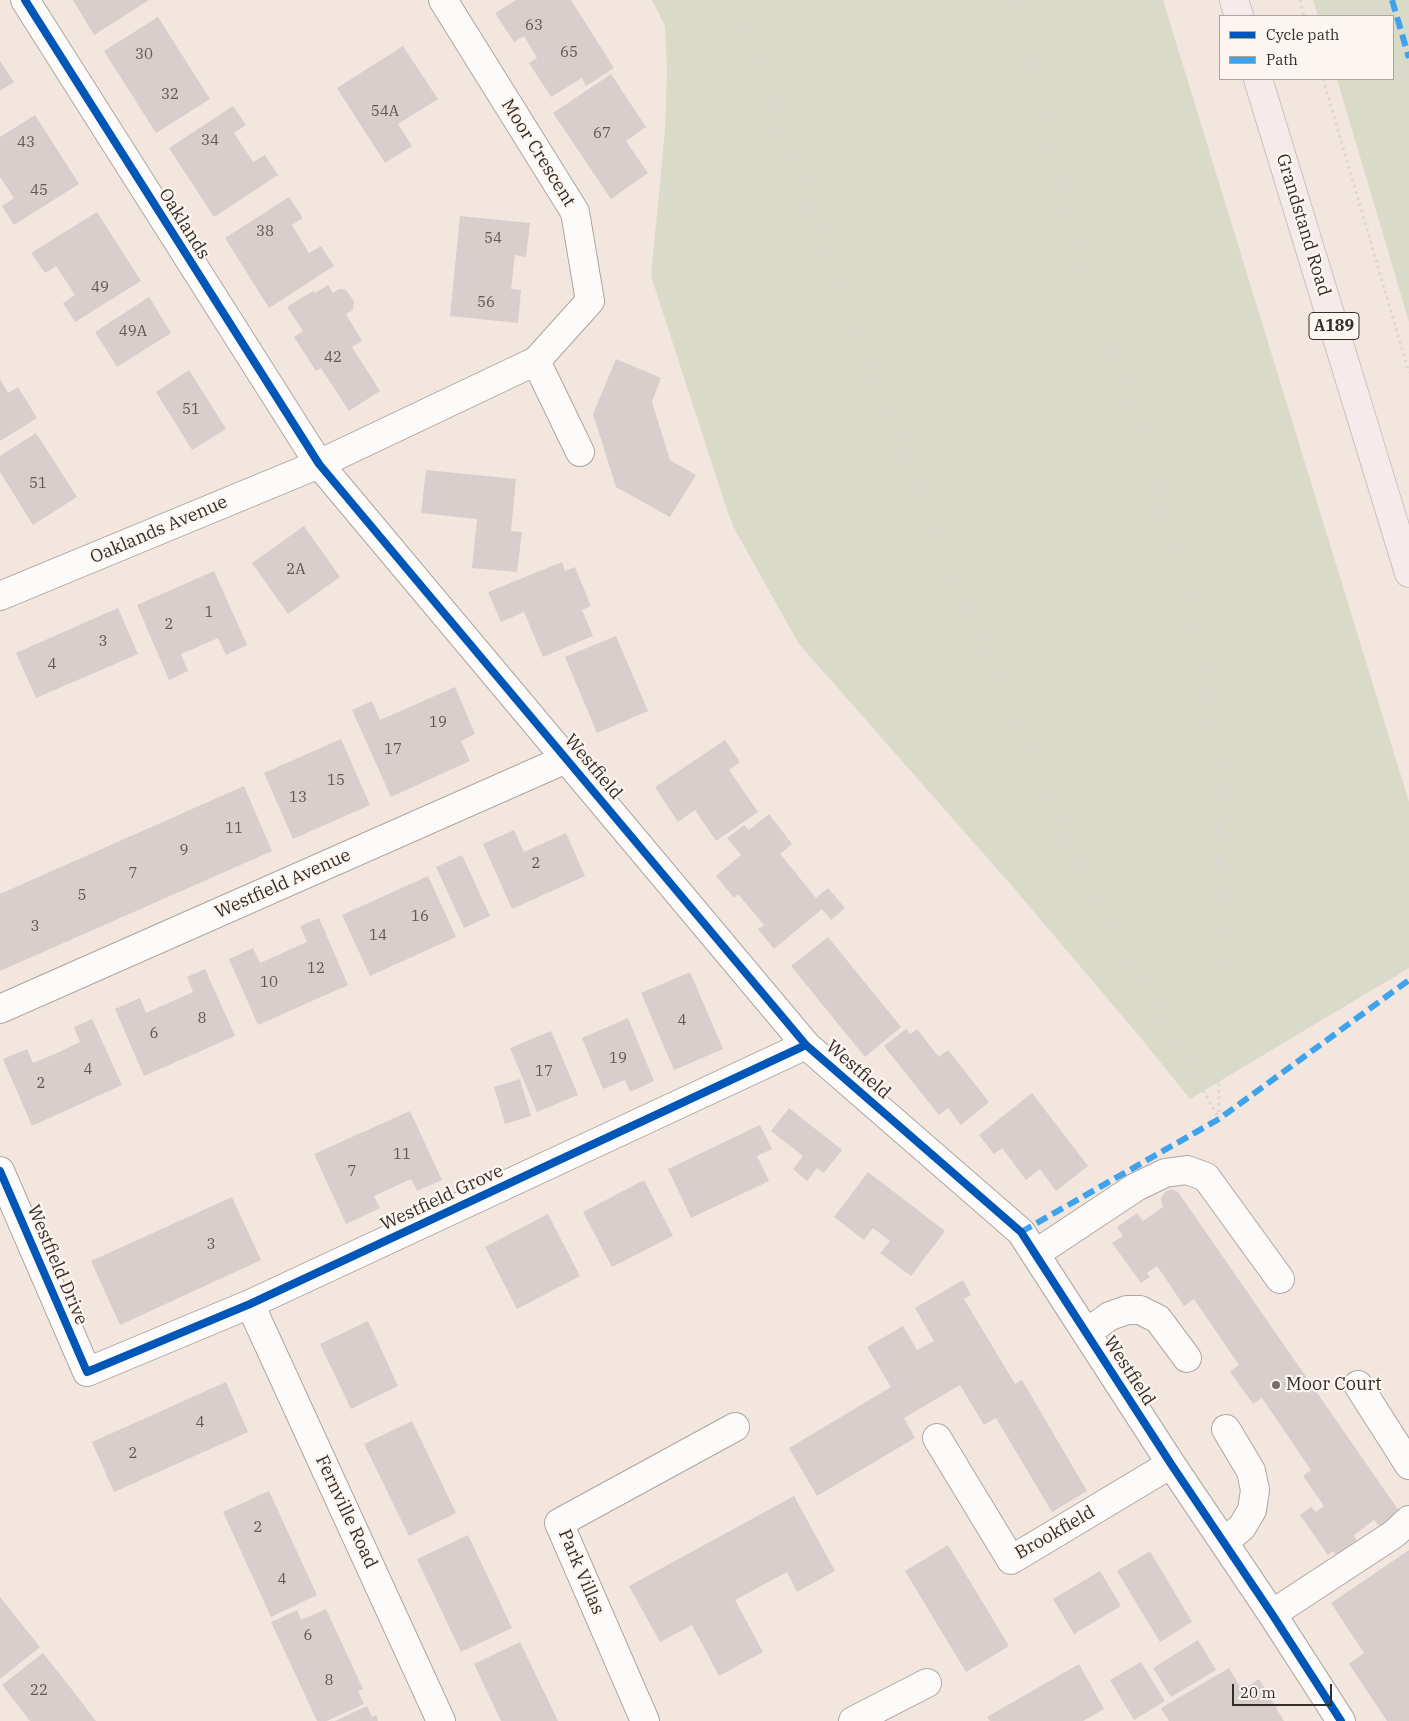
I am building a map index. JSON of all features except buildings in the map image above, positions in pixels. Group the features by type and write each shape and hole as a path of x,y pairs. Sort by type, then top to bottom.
{"main road":[{"path":"1234,0 1239,15"},
{"name":"Grandstand Road","path":"1258,80 1409,572"}],"street":[{"name":"Oaklands","path":"25,0 319,464"},
{"name":"Moor Crescent","path":"319,464 536,361 590,301 575,212 443,0"},
{"path":"536,361 580,452"},
{"name":"Oaklands Avenue","path":"0,596 319,464"},
{"name":"Westfield","path":"319,464 806,1044 1021,1232 1171,1464 1341,1721"},
{"name":"Westfield Avenue","path":"0,1009 566,759"},
{"name":"Westfield Grove","path":"87,1372 250,1304 806,1044"},
{"path":"1035,1254 1136,1187 1165,1173 1187,1170 1206,1177 1280,1279"},
{"name":"Westfield Drive","path":"0,1171 87,1372"},
{"name":"Fernville Road","path":"250,1304 441,1721"},
{"path":"1086,1332 1110,1316 1127,1310 1140,1310 1158,1319 1187,1358"},
{"path":"1358,1385 1409,1465"},
{"name":"Park Villas","path":"645,1721 560,1523 735,1427"},
{"path":"1224,1542 1242,1527 1252,1510 1255,1490 1251,1471 1226,1430"},
{"name":"Brookfield","path":"937,1438 1010,1560 1171,1464"},
{"path":"1272,1614 1394,1534 1409,1520"},
{"path":"853,1721 927,1684"}],"path":[{"path":"732,0 934,532 1075,858 1219,1119 1217,761 1197,641 1167,522 1137,425 1093,299 1068,211 1048,123 1013,0"},
{"path":"1300,0 1304,15"},
{"path":"1323,80 1409,373"}],"green space":[{"path":"652,0 1163,0 1409,802 1409,968 1190,1099 1012,886 799,644 735,530 728,513 651,276 665,131 667,72 665,26"},
{"path":"1313,0 1409,0 1409,322 1337,80 1394,80 1394,15 1318,15"}],"marked path":[{"path":"1392,0 1409,58"},
{"path":"1021,1232 1219,1119 1409,980"}],"cycle path":[{"path":"25,0 319,464 806,1045 1021,1232 1171,1464 1341,1721"},
{"path":"0,1171 87,1372 250,1304 806,1045"}],"place":[{"name":"Moor Court","path":"1276,1385"}]}
